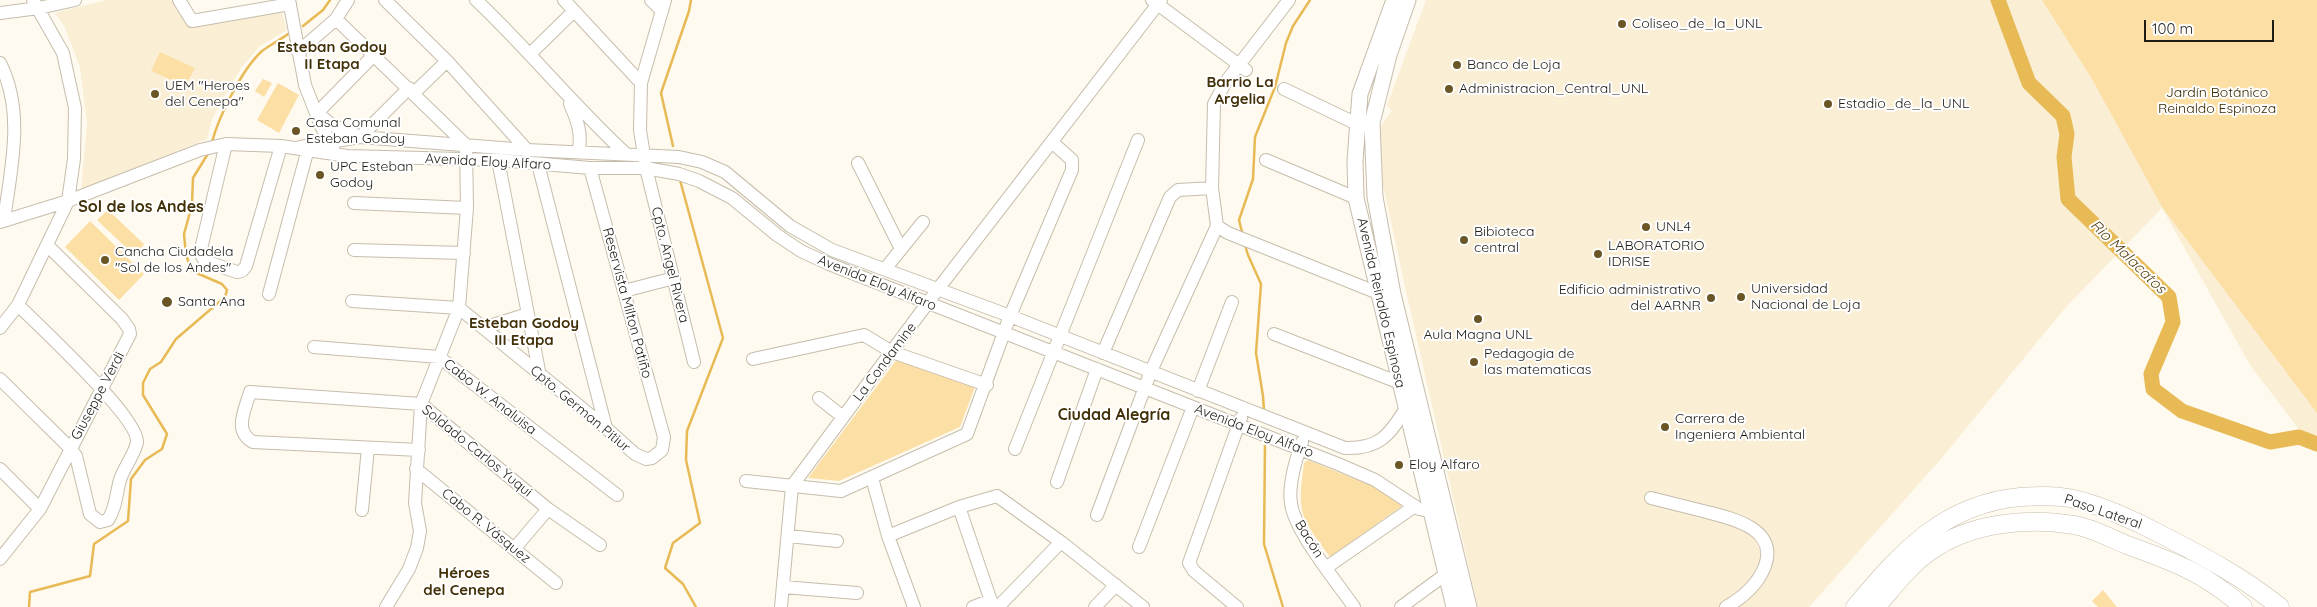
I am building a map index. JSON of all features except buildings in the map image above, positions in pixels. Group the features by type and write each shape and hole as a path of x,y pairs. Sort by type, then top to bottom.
{"highway":[{"name":"Paso Lateral","path":"1855,607 1907,548 1943,521 1970,508 2002,499 2042,495 2070,498 2134,521 2239,576 2280,607"},
{"name":"Paso Lateral","path":"1876,607 1906,572 1929,552 1955,538 1987,526 2012,522 2046,522 2076,525 2183,565 2206,578 2243,607"}],"main road":[{"name":"Avenida Reinaldo Espinosa","path":"1394,0 1364,81 1357,124 1356,198 1386,293 1446,512 1469,607"},
{"name":"Avenida Reinaldo Espinosa","path":"1408,0 1388,55 1372,123 1371,151 1386,293 1400,383 1454,607"}],"street":[{"path":"0,13 36,4 75,0"},
{"path":"179,0 192,21 290,2 305,85 329,141 333,147 347,156"},
{"path":"298,52 336,19 348,0"},
{"path":"385,0 447,61 527,150"},
{"path":"476,0 530,54 567,97 625,154"},
{"path":"564,0 641,83"},
{"path":"651,0 663,6"},
{"path":"1097,516 1151,372 1217,226 1212,188 1214,104 1226,83 1243,68 1289,0"},
{"path":"1157,1 1243,68"},
{"name":"La Condamine","path":"792,486 938,289 1053,143 1157,1"},
{"path":"0,328 18,305 68,201 74,158 76,108 62,53 36,4"},
{"name":"Cpto. Angel Rivera","path":"663,6 641,83 639,116 646,168 694,362"},
{"path":"530,54 574,11"},
{"path":"336,19 466,145 468,161 467,208 459,308 421,404 415,502 420,531 417,548 409,569 386,607"},
{"path":"317,113 374,55"},
{"path":"317,113 332,125 360,137 447,61"},
{"path":"0,63 12,95 14,119 2,221"},
{"path":"1284,89 1357,124"},
{"path":"567,97 580,131 581,143 578,152"},
{"name":"Avenida Eloy Alfaro","path":"309,148 329,141 360,137 527,150 679,156 702,162 725,172 780,218 811,239 832,250 1010,316 1345,448 1363,448 1375,445 1395,426 1406,408"},
{"path":"1015,449 1138,140"},
{"path":"746,480 838,491 964,437 968,432 987,385 1003,333 1072,170 1072,160 1053,143"},
{"path":"223,145 200,253 205,261 238,272 242,271 246,266 287,147"},
{"name":"Avenida Eloy Alfaro","path":"2,221 68,201 200,150 223,145 309,148 347,156 468,161 498,160 590,168 646,168 679,174 716,189 732,198 770,230 801,251 822,261 1145,389 1300,448 1375,480 1415,506 1430,512 1446,512"},
{"path":"269,294 309,148"},
{"path":"498,160 540,376"},
{"path":"1266,160 1356,198"},
{"path":"858,163 901,249"},
{"path":"538,164 606,428"},
{"name":"Reservista Milton Patiño","path":"590,168 664,437"},
{"path":"1103,353 1170,198 1178,190 1212,188"},
{"path":"354,203 467,208"},
{"path":"770,230 780,218"},
{"path":"885,269 924,222"},
{"path":"1217,226 1228,233 1386,293"},
{"name":"Giuseppe Verdi","path":"0,559 40,508 130,334 122,319 48,246"},
{"path":"354,250 464,253"},
{"path":"624,291 674,278"},
{"path":"352,301 459,308"},
{"path":"1198,391 1232,302"},
{"path":"0,379 70,448 76,456 90,514 100,522 108,520 112,514 121,475 137,443 136,434 102,389 18,305"},
{"name":"Cpto. German Pitiur","path":"459,308 635,454 646,459 659,454 664,444 664,437"},
{"path":"483,328 528,314"},
{"path":"1274,334 1400,383"},
{"path":"752,359 864,335 892,352 987,385"},
{"name":"Cabo W. Analuisa","path":"314,347 439,357 617,495"},
{"path":"1057,482 1097,369"},
{"name":"Soldado Carlos Yuqui","path":"368,448 253,442 245,438 241,431 250,392 421,404 548,508 600,545"},
{"path":"818,398 843,417"},
{"path":"1139,547 1193,407"},
{"path":"1237,607 1194,571 1189,563 1245,409"},
{"name":"Bacón","path":"1306,433 1300,448 1290,491 1291,503 1297,524 1354,607"},
{"path":"362,510 368,448 419,450"},
{"path":"0,469 40,508"},
{"name":"Cabo R. Vásquez","path":"416,469 556,582"},
{"path":"872,478 888,536 914,607"},
{"path":"781,607 792,486"},
{"path":"888,536 959,507 997,496 1061,542 1143,607"},
{"path":"1651,498 1731,518 1748,525 1761,536 1766,544 1767,552 1763,572 1747,593 1726,607"},
{"path":"1327,567 1415,506"},
{"path":"959,507 994,605"},
{"path":"514,549 548,508"},
{"path":"788,536 837,540"},
{"path":"973,607 994,605 1061,542"},
{"path":"1401,607 1446,574"},
{"path":"1095,607 1116,585"},
{"path":"783,587 857,593"}],"shaded area":[{"name":"UEM \"Heroes del Cenepa\"","path":"106,0 175,0 188,21 281,10 287,30 259,47 241,68 212,119 207,139 81,190 87,124 80,67 65,28 55,13"},
{"name":"Universidad Nacional de Loja","path":"1426,0 2317,0 2317,450 2307,440 2250,365 2162,208 2066,307 1940,460 1809,607 1478,607 1379,166 1379,128 1392,111 1387,105"}],"green space":[{"name":"Jardín Botánico Reinaldo Espinoza","path":"2042,0 2317,0 2317,413 2162,207 2092,79"},
{"path":"160,52 195,68 185,86 151,71"},
{"path":"263,79 272,83 264,97 255,91"},
{"path":"278,83 299,95 279,133 257,120"},
{"path":"108,210 144,244 135,256 97,220"},
{"name":"Cancha Ciudadela \"Sol de los Andes\"","path":"90,221 144,274 119,300 65,247"},
{"path":"898,358 975,387 960,427 839,481 808,478"},
{"path":"1308,460 1377,488 1402,506 1330,557 1312,532 1303,514 1301,505 1302,480 1304,463"},
{"path":"2103,590 2117,607 2098,607 2092,601"}],"waterway":[{"path":"303,26 323,10 330,0"},
{"path":"673,146 661,93 691,0"},
{"path":"1242,232 1239,220 1253,179 1255,137 1275,87 1286,43 1293,26 1310,0"},
{"name":"Rio Malacatos","path":"1998,0 2029,83 2063,116 2067,134 2064,157 2068,199 2169,297 2173,322 2151,374 2153,389 2182,411 2270,442 2299,437 2317,444"},
{"path":"212,142 220,119 239,81 254,59 262,51 288,34"},
{"path":"29,607 30,592 90,576 94,544 128,521 131,479 145,460 162,449 167,434 143,395 143,383 150,369 161,362 176,339 225,297 227,290 222,284 192,271 186,255 184,234 192,205 193,178 209,152"},
{"path":"680,180 723,338 687,431 686,460 700,523 673,543 665,568 683,584 696,607"},
{"path":"1245,245 1261,284 1256,353 1264,411"},
{"path":"1265,442 1264,544 1283,607"}],"place":[{"name":"Coliseo_de_la_UNL","path":"1622,24"},
{"name":"Banco de Loja","path":"1457,65"},
{"name":"Administracion_Central_UNL","path":"1449,89"},
{"name":"UEM \"Heroes del Cenepa\"","path":"155,94"},
{"name":"Estadio_de_la_UNL","path":"1828,104"},
{"name":"Casa Comunal Esteban Godoy","path":"296,131"},
{"name":"UPC Esteban Godoy","path":"320,175"},
{"name":"UNL4","path":"1646,227"},
{"name":"Bibioteca central","path":"1464,240"},
{"name":"LABORATORIO IDRISE","path":"1598,254"},
{"name":"Cancha Ciudadela \"Sol de los Andes\"","path":"105,260"},
{"name":"Universidad Nacional de Loja","path":"1741,297"},
{"name":"Edificio administrativo del AARNR","path":"1711,298"},
{"name":"Santa Ana","path":"167,302"},
{"name":"Aula Magna UNL","path":"1478,319"},
{"name":"Pedagogia de las matematicas","path":"1474,362"},
{"name":"Carrera de Ingeniera Ambiental","path":"1665,427"},
{"name":"Eloy Alfaro","path":"1399,465"}],"district":[{"name":"Esteban Godoy II Etapa","path":"332,56"},
{"name":"Barrio La Argelia","path":"1240,90"},
{"name":"Sol de los Andes","path":"141,207"},
{"name":"Esteban Godoy III Etapa","path":"524,332"},
{"name":"Ciudad Alegría","path":"1114,415"},
{"name":"Héroes del Cenepa","path":"464,582"}]}
